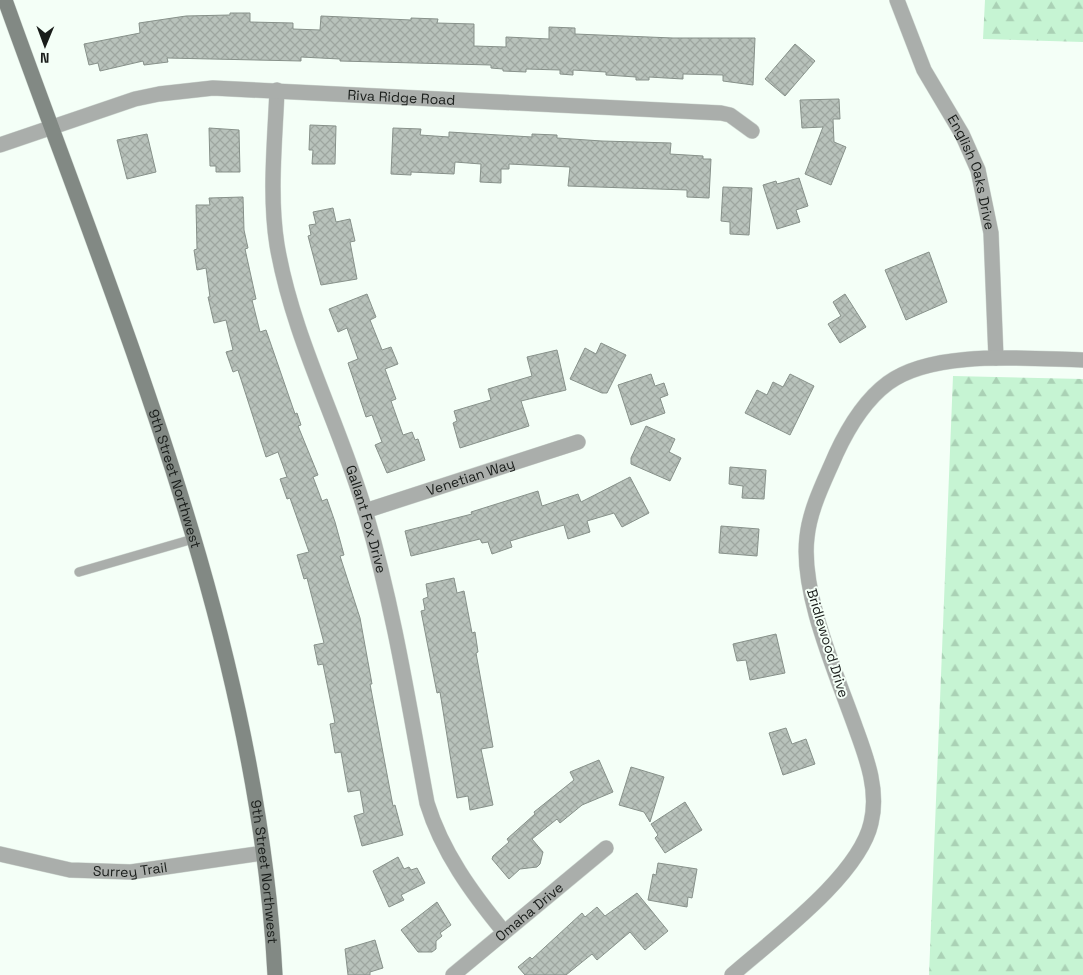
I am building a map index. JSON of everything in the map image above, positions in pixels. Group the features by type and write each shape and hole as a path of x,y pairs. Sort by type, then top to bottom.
{"street":[{"name":"9th Street Northwest","path":"5,0 130,348 193,539 234,691 263,853 275,975"},
{"name":"English Oaks Drive","path":"898,0 924,70 962,134 978,170 991,234 996,358"},
{"name":"Riva Ridge Road","path":"0,145 51,129 88,113 159,94 213,88 721,113 730,115 752,131"},
{"name":"Gallant Fox Drive","path":"277,90 273,196 277,244 283,274 293,309 365,511 387,593 427,803 433,824 461,875 504,932"},
{"name":"Bridlewood Drive","path":"732,975 835,881 860,850 871,824 874,799 866,759 815,608 807,571 806,553 809,524 827,474 842,440 857,417 888,383 906,372 958,359 1083,360"},
{"name":"Venetian Way","path":"365,511 578,442"},
{"name":"Omaha Drive","path":"453,975 606,848"},
{"name":"Surrey Trail","path":"0,854 70,870 131,872 263,853"}],"lane":[{"path":"79,572 193,539"}],"green space":[{"path":"985,0 1083,0 1083,42 983,39"},
{"path":"953,376 1083,379 1083,975 929,975"}],"building":[{"path":"230,13 250,13 250,22 293,23 293,29 320,30 321,16 411,20 411,18 438,19 437,23 474,24 474,46 506,47 506,37 549,39 549,27 575,28 575,34 673,38 755,38 753,85 723,81 723,75 683,74 683,79 649,77 649,80 636,80 636,77 606,75 606,72 573,70 573,75 560,74 560,70 526,69 526,72 503,71 503,69 491,68 491,65 340,61 340,59 301,57 301,61 167,58 168,62 144,65 143,61 100,71 98,63 89,65 84,44 140,33 139,23 186,16 230,15"},
{"path":"795,44 815,61 785,96 765,79"},
{"path":"839,99 840,119 833,119 834,142 846,147 831,185 805,174 823,127 802,128 800,100"},
{"path":"310,125 336,126 335,164 312,164 313,150 309,150"},
{"path":"209,128 239,130 240,172 216,172 216,166 210,166"},
{"path":"393,128 421,129 420,135 449,137 449,132 532,137 532,134 602,141 671,143 670,154 703,156 703,159 711,159 709,198 687,197 687,190 568,186 570,167 509,164 509,169 501,169 501,183 480,182 481,164 455,162 454,174 411,172 411,175 391,174"},
{"path":"147,134 156,172 127,179 117,140"},
{"path":"799,178 808,206 796,210 800,222 777,229 763,185 776,181 777,184"},
{"path":"723,187 752,188 749,235 730,234 730,222 721,221"},
{"path":"243,197 244,230 248,248 245,249 256,299 252,300 260,332 266,330 295,414 297,413 301,425 298,426 318,475 313,477 322,501 327,499 335,522 344,555 340,556 360,618 372,684 370,684 393,806 395,805 403,835 362,846 354,816 364,813 360,790 348,792 341,752 335,753 330,724 335,723 323,664 318,665 314,645 324,643 307,578 304,579 297,555 309,552 290,498 287,499 280,479 287,477 278,452 266,457 238,370 233,372 226,352 233,350 226,320 214,323 208,297 210,297 206,268 197,270 194,250 197,249 196,205 210,205 209,198"},
{"path":"333,208 336,222 350,219 355,241 350,242 357,279 321,285 308,236 311,235 309,225 316,224 313,212"},
{"path":"929,252 947,302 906,320 885,270"},
{"path":"367,294 376,317 370,320 382,350 391,347 398,364 385,369 396,399 391,401 403,435 412,432 415,440 418,439 425,460 387,473 375,445 382,442 372,415 366,417 348,363 358,359 347,328 338,332 329,309"},
{"path":"845,294 866,327 840,343 828,324 841,316 833,302"},
{"path":"601,343 626,355 607,393 602,393 570,379 585,348 596,354"},
{"path":"557,350 566,390 521,401 529,426 460,448 453,423 457,421 454,411 491,400 488,389 532,376 527,357"},
{"path":"651,374 655,386 664,383 668,395 660,398 665,413 631,425 618,385"},
{"path":"790,374 814,386 790,435 745,413 757,390 767,395 773,382 783,387"},
{"path":"646,426 675,439 669,452 681,458 670,481 631,464 631,458"},
{"path":"730,467 766,470 764,499 742,498 743,486 729,484"},
{"path":"630,477 649,513 622,527 614,513 587,521 590,532 568,539 564,525 510,541 512,547 492,554 488,542 482,543 480,539 411,556 405,531 472,514 471,512 538,491 542,506 578,494 581,502"},
{"path":"721,526 759,529 757,556 719,553"},
{"path":"454,578 457,593 464,591 472,633 475,632 478,652 476,653 493,747 481,749 493,805 470,810 468,796 457,798 440,692 437,693 421,611 425,610 423,599 428,597 426,584"},
{"path":"776,634 785,673 750,680 746,660 737,661 733,644"},
{"path":"786,728 792,744 806,739 815,764 783,775 769,733"},
{"path":"599,760 613,792 582,805 560,823 557,819 532,839 543,852 540,864 537,867 520,869 509,879 492,859 493,856 509,842 507,839 535,814 534,812 574,780 570,772"},
{"path":"631,767 664,777 650,822 644,812 619,805"},
{"path":"685,802 702,830 665,853 655,838 658,835 651,824"},
{"path":"398,857 404,869 409,867 411,870 417,868 425,883 401,895 404,900 389,907 373,871"},
{"path":"658,863 697,869 692,898 688,897 687,907 648,900 653,874 656,875"},
{"path":"637,893 668,931 645,950 630,932 597,960 592,954 566,975 525,975 518,967 530,957 532,959 582,913 585,917 597,907 605,916"},
{"path":"437,902 451,925 440,933 442,936 436,941 436,949 432,952 418,952 401,930"},
{"path":"375,940 383,968 370,972 370,975 348,975 345,949"}]}
